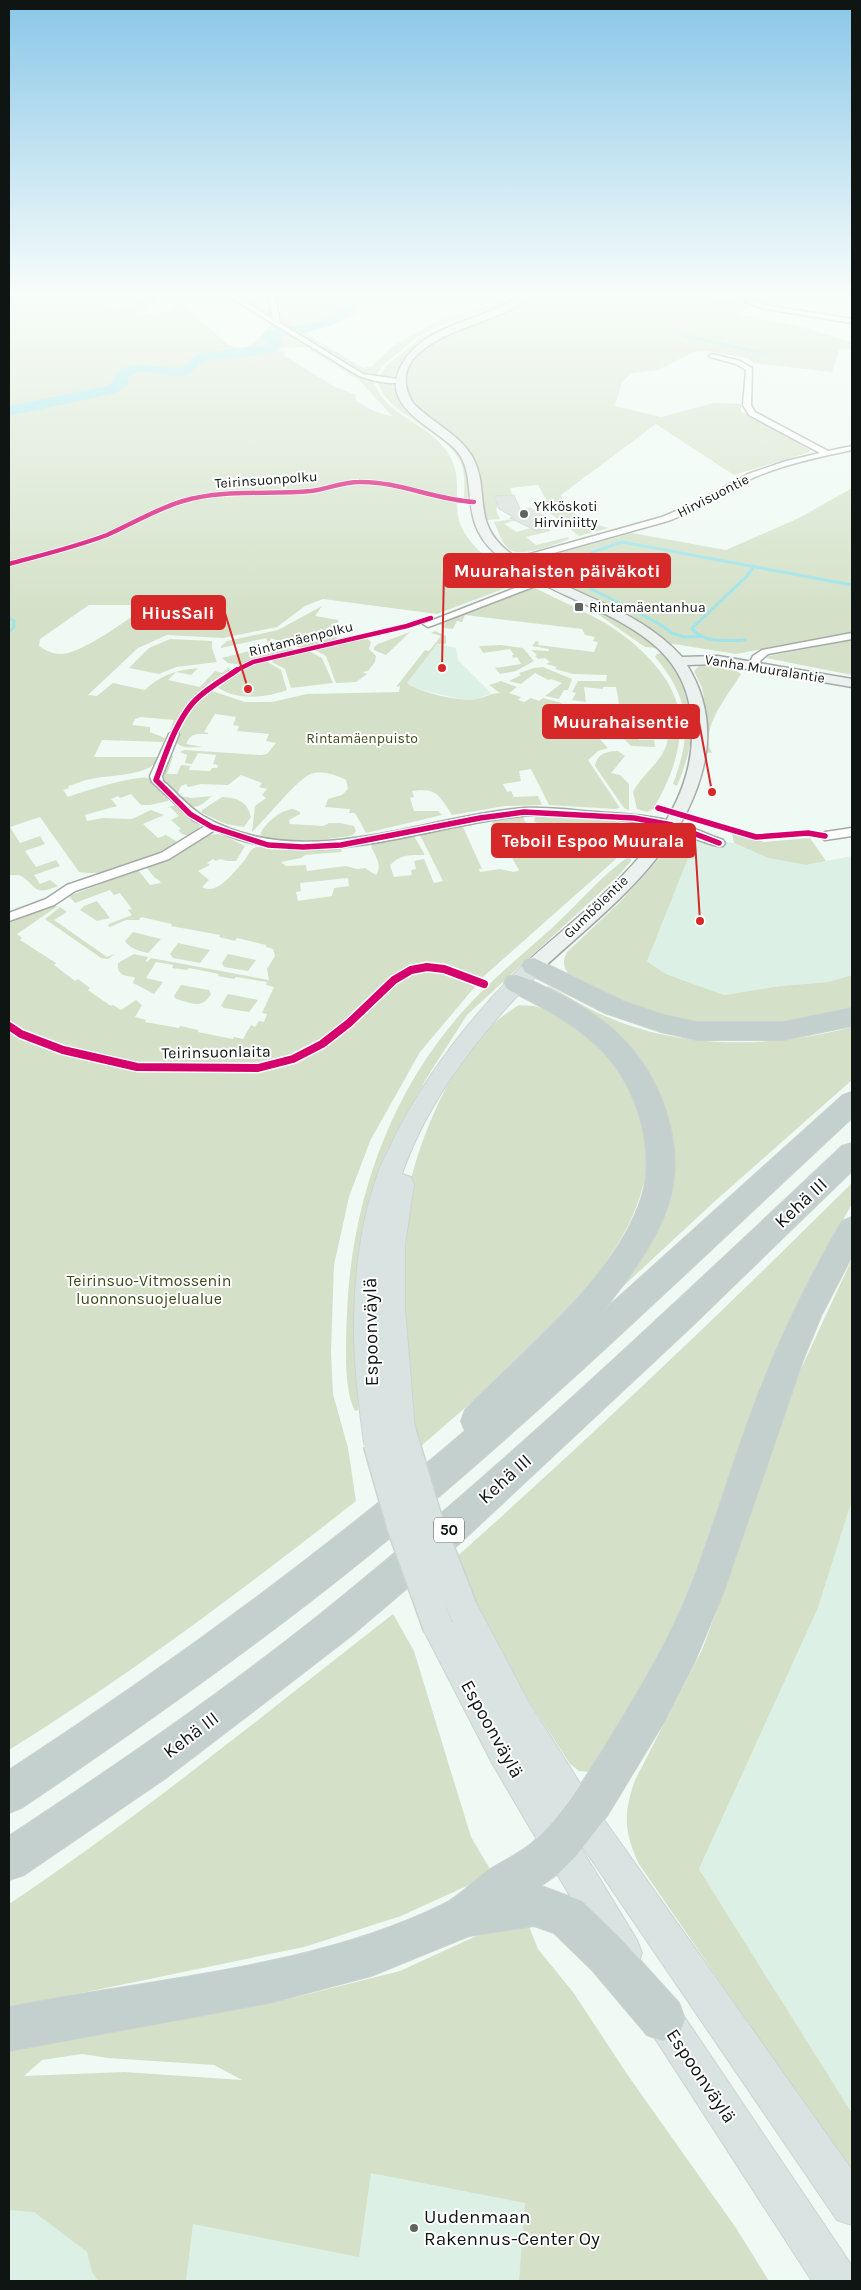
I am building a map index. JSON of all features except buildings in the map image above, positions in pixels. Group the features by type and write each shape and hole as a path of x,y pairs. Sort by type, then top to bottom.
{"highway":[{"path":"525,975 661,1023 697,1031 783,1031 852,1017"},
{"path":"410,1500 486,1411 534,1364 604,1288 638,1239 650,1214 658,1187 662,1160 660,1137 654,1113 631,1065 616,1045 525,975"},
{"path":"9,1793 112,1726 216,1651 410,1500 507,1417 852,1102"},
{"name":"Kehä III","path":"9,1860 152,1764 246,1694 338,1623 433,1544 665,1331 852,1154"},
{"path":"9,2029 67,2016 193,1995 317,1971 394,1947 466,1915 500,1888 547,1857 571,1832 646,1717 680,1652 705,1594 763,1421 791,1349 830,1265 852,1229"},
{"path":"466,1915 534,1905 567,1916 607,1955 663,2019"}],"main road":[{"name":"Gumbölentie","path":"406,400 411,408 458,446 469,459 474,473 474,502 478,522 498,550 543,580 639,628 665,648 677,661 696,695 701,726 694,774 672,825 652,852 629,877 525,975"},
{"name":"Vanha Muuralantie","path":"677,661 718,660 852,683"},
{"name":"Espoonväylä","path":"525,975 481,1021 420,1110 390,1175 378,1217 370,1267 368,1352 390,1437 402,1527 451,1619 482,1714 852,2205"},
{"name":"Espoonväylä","path":"571,1832 663,2019 837,2281"}],"street":[{"path":"747,400 747,405 752,413 826,453"},
{"name":"Hirvisuontie","path":"515,561 673,516 755,475 826,453 852,448"},
{"path":"428,624 543,580"},
{"path":"753,666 757,658 766,652 852,636"},
{"path":"174,734 156,780 190,814 212,827 268,845 303,847 342,845 480,818 524,812 634,818 672,825 718,843"},
{"path":"9,917 50,902 71,888 165,856 212,827"},
{"path":"825,836 852,832"}],"shaded area":[{"path":"437,644 456,648 458,660 491,693 478,699 461,699 417,689 407,683"},
{"path":"696,838 734,843 768,858 806,865 852,856 852,975 828,982 780,986 724,995 666,974 646,960"},
{"path":"852,1500 852,2113 699,1869 818,1608"},
{"path":"176,2111 522,2181 632,2281 141,2281"},
{"path":"9,2193 87,2219 125,2281 9,2281"}],"green space":[{"path":"9,400 356,400 364,406 392,416 377,400 384,400 441,444 453,461 457,478 458,516 466,535 482,554 501,570 519,581 519,583 437,614 323,599 305,606 277,627 223,638 167,635 138,648 88,695 97,696 113,683 145,690 169,674 176,672 168,680 200,687 215,671 222,673 228,668 233,670 192,700 174,729 170,730 174,720 141,717 135,719 132,725 150,727 150,732 165,738 163,742 102,740 94,757 157,757 159,760 153,765 128,774 85,780 68,786 69,788 63,790 68,797 122,781 143,777 152,779 169,798 168,801 141,805 131,794 120,798 118,796 111,799 117,806 85,815 87,821 103,818 132,819 151,810 164,815 143,824 158,838 166,835 179,843 144,861 119,870 92,873 79,872 40,817 10,827 20,843 40,836 45,844 25,851 36,867 56,860 60,866 34,875 40,884 50,880 58,886 39,890 18,875 9,875","holes":["89,605 147,605 109,632 86,645 64,654 49,652 39,646 40,639"]},
{"path":"389,400 399,400 418,420 454,446 466,465 468,500 464,501 464,474 459,459 440,439"},
{"path":"411,400 617,400 615,406 661,417 713,403 741,404 741,411 807,448 810,452 734,475 656,424 561,495 567,506 566,509 593,524 609,528 579,536 536,502 547,501 538,485 510,488 512,495 494,496 498,505 496,510 500,519 487,520 481,504 479,473 474,458 459,441 422,413"},
{"path":"852,488 852,632 736,654 666,643 540,574 541,570 533,563 538,559 632,533 726,550 799,518"},
{"path":"515,520 504,524 517,532 530,528 537,531 547,528 551,531 526,537 536,545 568,537 569,539 531,551 516,552 510,550 502,541 494,522"},
{"name":"Rintamäenpuisto","path":"533,587 596,618 622,634 648,657 668,683 675,697 679,712 679,738 670,775 653,809 647,812 637,809 633,792 664,752 667,744 668,736 660,735 653,725 636,726 639,740 654,740 655,747 631,746 612,727 608,731 595,734 608,748 598,751 588,760 620,808 615,809 549,805 531,769 519,771 521,781 503,784 507,792 511,791 514,797 538,796 542,805 505,806 452,815 444,802 436,794 420,790 412,791 414,797 410,798 414,811 438,811 442,815 366,833 355,813 349,813 350,809 325,807 328,799 342,795 348,789 346,780 334,775 320,773 311,774 298,783 252,832 255,806 266,798 262,795 267,789 259,787 262,783 241,775 228,785 201,784 188,787 186,784 181,786 178,793 180,796 192,798 212,796 200,806 190,807 160,780 162,767 170,755 173,756 167,774 177,774 181,765 190,766 189,770 210,771 212,768 217,768 218,765 213,764 216,755 198,753 192,764 185,763 187,755 180,752 184,750 261,755 267,754 276,743 266,741 269,734 237,731 239,726 233,725 236,717 215,714 204,732 208,734 194,735 186,744 203,747 188,747 178,744 175,741 180,726 194,707 212,691 245,702 272,702 307,694 399,692 400,686 396,687 425,650 429,651 441,636 431,633 435,631 446,636 446,644 437,644 407,683 413,687 451,698 470,700 500,693 489,685 501,681 517,687 509,693 521,697 518,700 524,702 531,698 539,701 543,698 562,703 558,711 562,712 565,705 586,705 587,712 601,713 601,715 611,715 609,710 620,710 616,687 603,687 603,689 584,687 586,702 572,700 576,693 572,692 578,681 606,681 607,675 573,674 555,669 557,667 546,664 550,662 545,658 538,659 535,656 537,655 531,650 548,651 549,649 532,646 536,641 539,642 538,645 594,652 598,642 593,641 595,637 585,635 582,629 465,615 462,622 457,621 453,629 444,628 440,624 445,620"},
{"path":"322,606 315,616 339,620 332,631 337,639 345,637 344,640 305,649 270,638 271,641 296,650 242,665 228,663 222,658 269,646 266,638 221,648 227,641 278,630"},
{"path":"592,610 626,625 657,648 645,647"},
{"path":"410,632 386,655 374,650 374,647 378,644"},
{"path":"367,638 371,642 369,649 376,656 375,662 368,671 362,672 367,674 356,682 336,683 326,656 315,650"},
{"path":"170,639 212,641 212,648 217,662 176,667 159,674 129,668 149,648"},
{"path":"852,640 852,675 766,658 769,656"},
{"path":"501,645 523,648 534,661 516,671 500,674 495,668 521,664 517,657 513,658 512,655 514,655 510,649 483,653 479,646"},
{"path":"309,651 322,658 333,683 291,688 285,669 272,662 273,659"},
{"path":"662,653 683,685 689,700 692,716 689,749 677,786 673,784 683,749 685,717 676,687 655,657 657,654"},
{"path":"266,661 281,670 287,690 270,695 252,697 234,694 217,687 243,668"},
{"path":"708,662 727,665 741,674 712,722 709,743 712,753 706,752 707,715 702,688 694,671 701,664"},
{"path":"543,667 572,679 568,690 564,690 559,699 545,696 562,683 551,679 548,680 535,673 521,684 509,681 521,675 519,673"},
{"path":"198,668 191,675 176,672"},
{"path":"618,751 625,756 611,773 620,775 629,784 629,810 624,808 595,766 603,754"},
{"path":"222,797 241,801 247,807 251,817 244,827 226,824 202,813 202,810"},
{"path":"175,805 200,826 195,832 185,835 178,830 181,829 171,820 179,816 170,807"},
{"path":"293,809 300,812 300,814 289,820 290,824 323,826 329,823 340,823 354,826 356,831 353,835 345,837 290,841 266,838 260,834 274,818 283,812"},
{"name":"Teirinsuo-Vitmossenin luonnonsuojelualue","path":"536,815 607,818 634,828 619,843 616,859 484,976 420,1052 370,1141 349,1197 334,1265 331,1352 333,1394 348,1448 356,1501 186,1630 99,1692 9,1750 9,919 43,907 58,906 17,934 22,938 20,940 56,963 54,965 75,981 78,979 90,988 88,990 111,1006 113,1005 121,1010 136,1000 142,1005 135,1017 146,1020 145,1022 179,1028 180,1026 198,1030 198,1032 233,1039 234,1037 243,1039 251,1025 255,1027 259,1021 264,1022 267,1014 262,1013 274,987 266,985 267,982 236,977 234,979 189,968 187,970 172,968 173,965 156,962 146,978 163,982 154,994 133,983 135,977 120,973 118,963 134,954 148,957 147,962 151,958 269,980 267,969 275,956 273,949 266,947 266,945 237,938 235,941 219,937 220,935 171,926 172,924 141,917 139,920 126,920 110,927 108,926 109,924 132,915 128,910 132,909 120,893 114,895 110,890 75,903 69,896 138,870 150,885 161,883 146,867 208,835 217,834 245,846 236,861 220,859 216,861 213,859 207,863 210,865 198,871 209,880 202,887 208,889 225,882 245,860 251,850 256,847 340,848 341,852 305,855 301,858 281,862 286,866 306,865 307,871 346,866 357,869 365,868 376,875 379,864 371,846 372,844 409,834 414,836 425,855 406,856 394,861 390,865 394,877 412,875 411,870 416,869 414,861 424,859 434,883 443,881 419,833 484,820 482,823 463,827 482,869 479,869 480,872 500,869 514,872 519,870 492,823 494,820 523,817 534,841 521,843 527,855 572,849 573,847 534,821","holes":["348,878 349,886 334,888 332,896 298,901 296,892 301,891 300,883"]},
{"path":"724,830 764,842 810,838 826,861 806,865 768,858 734,843 732,834"},
{"path":"687,838 696,838 647,961 666,974 724,995 780,986 828,982 852,975 852,1009 804,1023 722,1027 647,1014 576,981 569,975 564,965 567,952 619,903 674,842"},
{"path":"627,858 631,859 631,861 618,876 467,1015 426,1079 406,1117 361,1374 358,1410 355,1411 351,1402 346,1364 350,1273 356,1232 366,1191 379,1152 395,1114 415,1077 438,1042 464,1010 496,978"},
{"path":"97,901 110,918 97,921 80,910 84,906"},
{"path":"60,907 67,912 54,920 107,957 115,954 108,959 101,958 45,919"},
{"path":"133,932 161,939 148,953 132,948 127,944 125,941"},
{"path":"178,943 210,950 200,963 173,958 170,954"},
{"path":"228,954 256,960 248,971 224,967 222,963"},
{"path":"181,985 209,990 211,994 208,999 200,1004 176,999 174,996"},
{"path":"548,986 598,1013 634,1027 696,1040 759,1042 822,1034 852,1027 852,1080 714,1202 617,1292 655,1233 639,1067 544,989"},
{"path":"228,994 258,1000 249,1012 224,1008 221,1005"},
{"path":"519,1005 538,1007 573,1025 594,1042 612,1062 642,1116 649,1148 646,1171 635,1210 615,1249 588,1287 521,1358 420,1447 414,1429 401,1264 403,1219 410,1185 420,1149 434,1114 451,1080 471,1050 494,1024"},
{"path":"852,1183 852,1204 818,1264 762,1382 738,1449 715,1523 663,1653 623,1729 589,1772 579,1771 570,1764 516,1681 453,1560 655,1374"},
{"path":"852,1259 852,1500 818,1608 699,1869 852,2113 852,2174 639,1864 630,1842 627,1813 635,1780 702,1650 733,1567 787,1399"},
{"path":"393,1614 414,1651 471,1837 493,1874 401,1916 304,1947 9,2008 9,1904 156,1799"},
{"path":"524,1914 538,1949 573,1992 629,2077 736,2228 769,2281 519,2281 525,2203 371,2173 359,2257 193,2224 186,2281 98,2281 92,2272 87,2252 34,2212 9,2210 9,2051 88,2031 288,1999 400,1971","holes":["82,2054 108,2058 214,2065 242,2080 124,2072 24,2076 42,2060"]}],"waterway":[{"path":"9,411 63,400"},
{"path":"702,636 684,637 672,633 656,622 562,574 593,552 622,542 754,567"},
{"path":"702,636 692,628 746,577 754,567"},
{"path":"754,567 852,585"},
{"path":"9,618 14,621 14,627 9,632"},
{"path":"702,636 724,641 745,640"}],"cycle path":[{"name":"Teirinsuonpolku","path":"9,564 80,545 173,504 197,497 242,492 310,491 359,482 388,485 445,499 474,502"},
{"name":"Rintamäenpolku","path":"431,618 407,626 253,662 239,668 198,698 188,708 174,734 156,780 190,814 212,827 268,845 303,847 341,845 480,818 524,812 634,818 672,825 719,843"},
{"path":"658,808 756,837 808,833 825,836"},
{"name":"Teirinsuonlaita","path":"9,1026 21,1034 63,1050 137,1067 258,1068 276,1065 293,1059 322,1044 349,1023 394,980 411,970 427,967 444,969 484,984"}],"place":[{"name":"Ykköskoti Hirviniitty","path":"524,514"},
{"name":"Rintamäentanhua","path":"579,607"},
{"name":"Muurahaisten päiväkoti","path":"442,668"},
{"name":"HiusSali","path":"248,689"},
{"name":"Muurahaisentie","path":"712,792"},
{"name":"Teboil Espoo Muurala","path":"700,921"},
{"name":"Uudenmaan Rakennus-Center Oy","path":"414,2228"}]}
